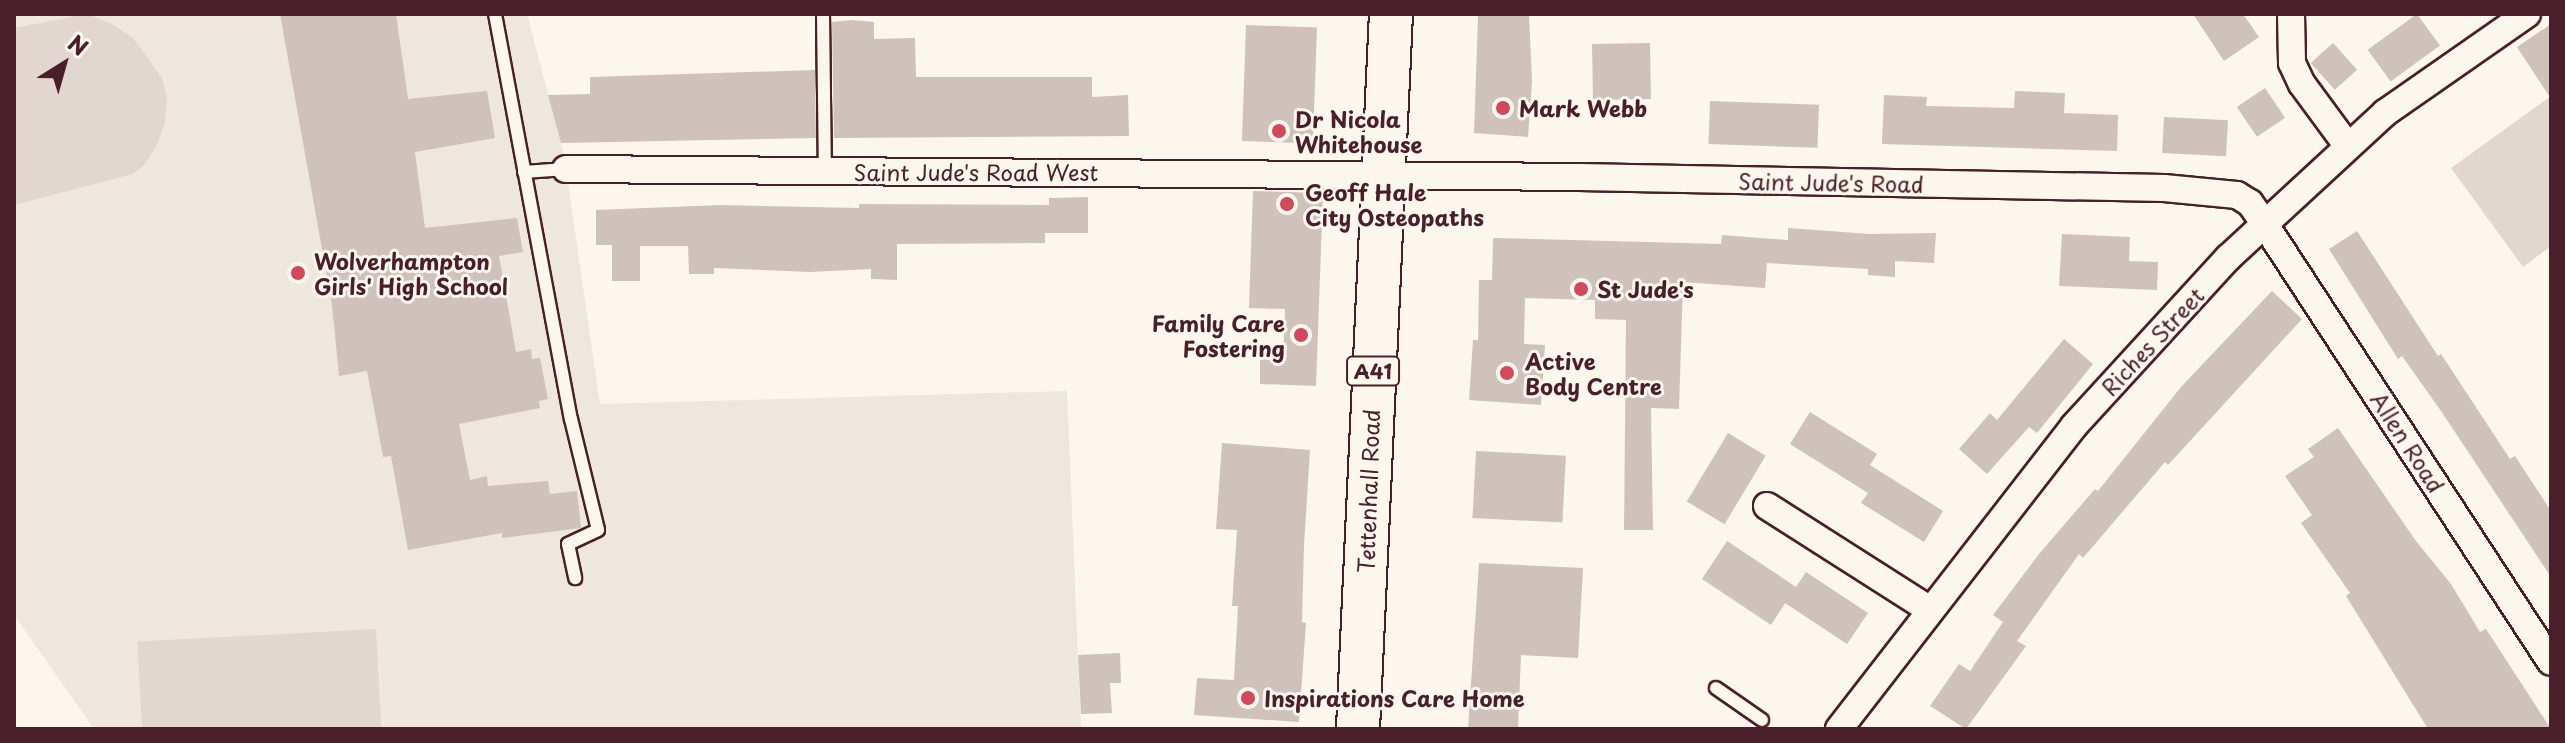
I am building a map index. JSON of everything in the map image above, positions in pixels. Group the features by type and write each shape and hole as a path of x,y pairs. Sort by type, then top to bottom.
{"highway":[{"name":"Tettenhall Road","path":"1358,729 1391,14"}],"street":[{"path":"2291,14 2292,63 2302,84 2347,145"},
{"name":"Riches Street","path":"1839,729 2074,426 2264,223 2385,113 2527,14"},
{"name":"Saint Jude's Road West","path":"566,169 1385,175"},
{"name":"Saint Jude's Road","path":"1385,175 2164,188 2237,195 2250,203 2264,223"},
{"name":"Allen Road","path":"2264,223 2551,662"},
{"path":"1767,506 1930,610"}],"lane":[{"path":"495,14 571,419 598,530 568,544 575,578"},
{"path":"823,14 825,171"},
{"path":"524,172 566,169"},
{"path":"1716,688 1762,720"}],"shaded area":[{"name":"Wolverhampton Girls' High School","path":"14,14 527,14 564,155 600,404 1067,391 1081,729 94,729 14,615"},
{"path":"87,14 112,24 133,38 162,78 167,98 165,122 156,147 143,166 133,174 14,205 14,28"},
{"path":"2551,96 2551,246 2523,267 2451,168"},
{"path":"376,629 381,729 142,729 137,642"}],"building":[{"path":"280,14 396,14 408,99 487,91 495,138 415,152 425,228 517,218 523,252 499,256 516,352 531,349 532,359 540,358 548,399 539,401 540,408 459,424 470,480 487,476 488,486 548,481 550,494 577,491 581,528 502,538 502,533 408,550 391,456 383,457 367,371 339,376 332,305"},
{"path":"2193,14 2243,14 2259,37 2224,61"},
{"path":"2417,14 2440,46 2391,81 2368,50"},
{"path":"1529,15 1532,82 1528,137 1474,133 1478,16"},
{"path":"832,22 874,22 874,39 915,38 916,77 1092,77 1092,97 1128,95 1129,136 834,138"},
{"path":"2551,24 2551,99 2517,47"},
{"path":"1246,25 1317,27 1313,143 1242,141"},
{"path":"1650,43 1651,99 1593,100 1592,44"},
{"path":"2333,43 2357,70 2335,90 2311,63"},
{"path":"815,70 816,138 561,143 548,95 590,94 590,77"},
{"path":"2265,88 2285,118 2257,137 2237,107"},
{"path":"2015,91 2065,93 2064,113 2118,115 2117,151 1882,144 1884,95 1927,97 1926,106 2014,108"},
{"path":"1710,101 1819,105 1817,148 1708,144"},
{"path":"2164,117 2228,120 2226,156 2162,153"},
{"path":"1253,191 1323,193 1316,386 1260,384 1260,359 1283,360 1285,309 1249,308"},
{"path":"1088,197 1088,233 1045,233 1045,243 897,244 897,280 871,279 871,269 810,272 714,268 714,274 689,274 688,246 640,246 640,281 612,281 612,245 596,245 596,210 721,205 859,208 859,204 1049,205 1049,198"},
{"path":"1788,228 1870,234 1936,233 1934,263 1895,261 1895,277 1868,275 1868,269 1767,263 1765,288 1683,282 1679,409 1651,408 1653,530 1624,530 1626,320 1595,319 1595,300 1525,298 1524,344 1545,345 1541,405 1469,400 1473,340 1478,340 1479,280 1492,280 1493,238 1721,244 1722,235 1788,240"},
{"path":"2357,231 2438,356 2441,354 2510,459 2515,456 2551,511 2551,577 2441,411 2402,356 2398,359 2329,249"},
{"path":"2062,234 2130,237 2129,261 2158,262 2157,290 2059,286"},
{"path":"2272,291 2302,319 2168,465 2165,462 2083,558 2079,554 2017,641 2026,646 1966,729 1930,706 1959,664 1970,671 2003,622 1993,615 2039,554 2095,489 2098,491 2181,387"},
{"path":"2064,339 2093,364 2037,433 2029,427 1987,474 1959,449 1990,413 1997,420"},
{"path":"1810,412 1877,454 1870,465 1943,511 1924,542 1861,503 1868,493 1790,444"},
{"path":"2338,428 2416,541 2451,584 2480,632 2486,629 2551,729 2428,729 2346,596 2350,593 2301,523 2312,515 2285,476 2314,457 2308,449"},
{"path":"1728,433 1766,456 1725,524 1687,502"},
{"path":"1222,443 1310,450 1302,622 1306,623 1299,722 1194,715 1197,678 1234,680 1238,606 1232,606 1237,530 1216,529"},
{"path":"1476,451 1566,456 1562,523 1472,518"},
{"path":"1727,541 1796,587 1806,572 1868,613 1847,644 1785,603 1771,625 1702,579"},
{"path":"1479,563 1583,568 1578,658 1521,655 1518,729 1468,729"},
{"path":"1120,653 1121,683 1110,683 1112,713 1081,714 1078,655"}],"place":[{"name":"Mark Webb","path":"1503,108"},
{"name":"Dr Nicola Whitehouse","path":"1279,131"},
{"name":"Geoff Hale City Osteopaths","path":"1287,204"},
{"name":"Wolverhampton Girls' High School","path":"298,273"},
{"name":"St Jude's","path":"1581,289"},
{"name":"Family Care Fostering","path":"1301,335"},
{"name":"Active Body Centre","path":"1507,373"},
{"name":"Inspirations Care Home","path":"1248,698"}]}
